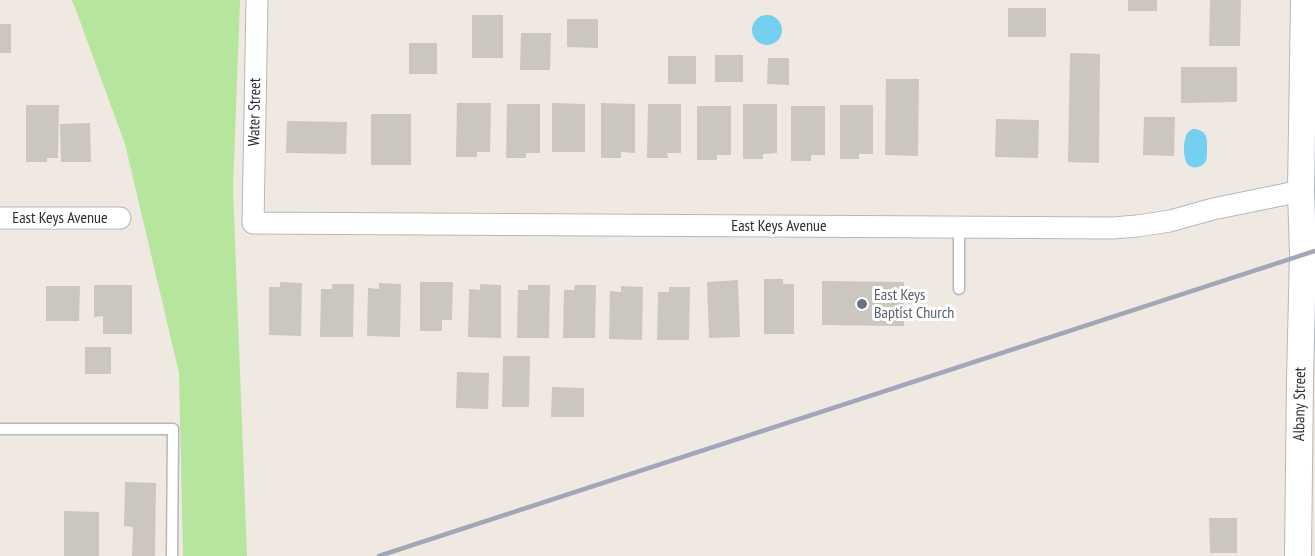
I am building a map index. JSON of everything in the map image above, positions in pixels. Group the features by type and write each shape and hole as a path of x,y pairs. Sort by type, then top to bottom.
{"street":[{"name":"Water Street","path":"254,224 257,0"},
{"name":"Albany Street","path":"1298,556 1307,381 1301,191 1304,0"},
{"name":"East Keys Avenue","path":"254,224 1113,228 1170,221 1213,209 1301,191"},
{"name":"East Keys Avenue","path":"0,218 120,218"}],"lane":[{"path":"959,227 959,289"},
{"path":"0,429 173,429 172,556"}],"green space":[{"path":"71,0 240,0 233,189 247,556 183,556 179,373 125,144"}],"water":[{"path":"767,15 777,20 782,30 777,40 767,45 757,40 752,30 757,20"},
{"path":"1192,129 1203,132 1207,140 1206,160 1203,165 1195,167 1188,165 1184,151 1186,135"}],"building":[{"path":"1128,0 1157,0 1157,11 1128,11"},
{"path":"1210,0 1241,0 1240,46 1209,46"},
{"path":"1008,8 1046,8 1046,37 1008,37"},
{"path":"472,15 503,15 503,58 472,58"},
{"path":"567,19 598,19 598,48 567,47"},
{"path":"0,24 11,24 11,53 0,53"},
{"path":"521,33 551,33 550,70 520,70"},
{"path":"409,43 437,43 437,74 409,74"},
{"path":"1070,53 1100,54 1099,163 1068,162"},
{"path":"715,55 743,55 743,82 715,82"},
{"path":"668,56 696,56 696,84 668,84"},
{"path":"768,58 789,58 789,85 767,84"},
{"path":"1181,67 1237,67 1237,102 1181,103"},
{"path":"886,79 919,79 918,156 885,155"},
{"path":"457,103 491,103 490,152 477,152 477,157 456,157"},
{"path":"552,103 585,104 585,152 552,152"},
{"path":"601,103 635,104 635,153 621,152 621,158 601,158"},
{"path":"507,104 540,104 540,153 526,153 526,158 506,158"},
{"path":"648,104 681,104 681,153 667,153 668,158 647,158"},
{"path":"743,104 777,104 777,153 763,154 763,159 743,159"},
{"path":"26,105 59,105 58,158 47,158 47,162 26,162"},
{"path":"840,105 873,105 873,154 859,154 859,159 840,159"},
{"path":"697,106 731,106 731,155 717,155 717,160 697,160"},
{"path":"791,106 825,106 825,155 811,155 811,161 791,161"},
{"path":"371,114 411,114 411,165 371,165"},
{"path":"1144,117 1175,117 1174,156 1143,155"},
{"path":"996,119 1039,120 1038,158 995,157"},
{"path":"287,121 347,122 346,154 286,153"},
{"path":"90,123 91,162 61,162 60,124"},
{"path":"764,279 783,279 783,284 794,284 794,334 764,334"},
{"path":"738,280 740,337 709,338 707,282"},
{"path":"822,281 904,282 904,326 822,325"},
{"path":"280,282 302,283 301,336 269,335 269,287 280,287"},
{"path":"420,282 453,282 452,320 442,320 442,331 420,331"},
{"path":"379,283 401,284 400,337 367,336 368,288 379,289"},
{"path":"332,284 354,284 353,337 320,337 321,289 332,289"},
{"path":"480,284 501,285 501,338 468,337 469,289 480,290"},
{"path":"94,285 132,285 132,334 103,334 103,316 94,317"},
{"path":"528,285 550,285 549,338 517,338 518,290 528,290"},
{"path":"575,285 596,285 595,338 563,338 564,290 574,290"},
{"path":"46,286 80,286 79,321 46,321"},
{"path":"621,286 643,287 642,340 609,339 610,291 621,292"},
{"path":"669,287 690,287 689,340 657,340 658,292 669,292"},
{"path":"85,347 111,347 111,374 85,374"},
{"path":"503,356 530,356 529,407 502,407"},
{"path":"457,372 489,373 488,409 456,408"},
{"path":"552,387 584,388 584,417 551,417"},
{"path":"125,482 156,483 155,556 132,556 133,527 124,526"},
{"path":"64,511 99,512 99,556 64,556"},
{"path":"1209,518 1237,518 1237,553 1210,553"}],"railway":[{"path":"379,556 1315,251"}],"place":[{"name":"East Keys Baptist Church","path":"862,304"}]}
